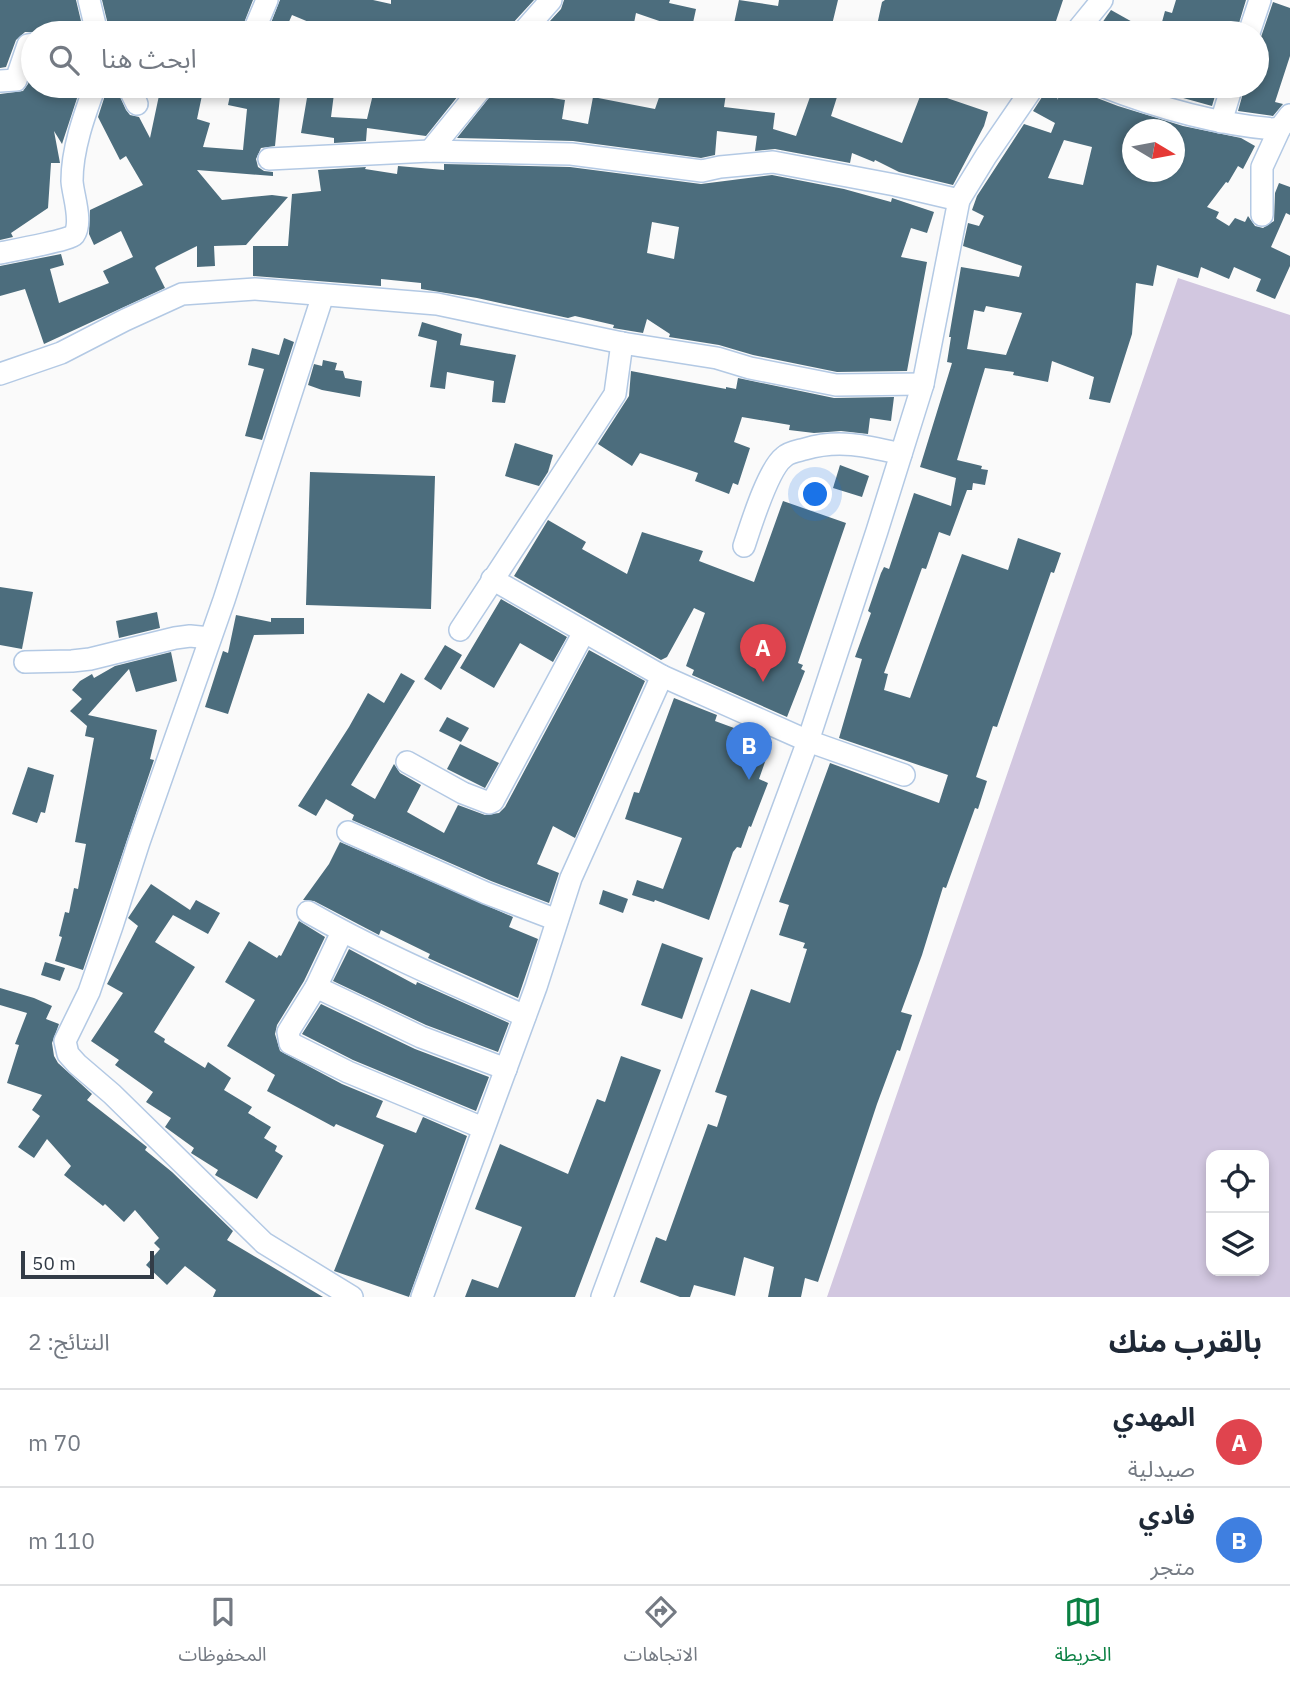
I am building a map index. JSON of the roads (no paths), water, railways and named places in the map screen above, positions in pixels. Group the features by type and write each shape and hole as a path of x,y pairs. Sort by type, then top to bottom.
{"street":[{"path":"89,0 94,21"},
{"path":"258,21 267,0"},
{"path":"533,21 551,0"},
{"path":"1085,21 1102,0"},
{"path":"1253,21 1260,0"},
{"path":"0,81 16,80 21,65"},
{"path":"0,253 69,239 75,234 77,224 72,181 74,156 91,98"},
{"path":"430,152 473,98"},
{"path":"603,1297 808,741 923,384 959,200 1026,98"},
{"path":"1135,98 1221,122 1268,129 1285,121"},
{"path":"1221,122 1229,98"},
{"path":"1262,215 1262,167 1285,121"},
{"path":"269,159 430,152 570,154 702,171 774,162 959,200"},
{"path":"0,374 61,353 182,295 255,289 437,304 622,343 717,358 750,369 836,385 923,384"},
{"path":"323,295 89,992 68,1032 65,1047 77,1064 112,1094 264,1243 352,1297"},
{"path":"460,629 615,394 622,343"},
{"path":"744,546 768,484 783,457 835,443 861,444 901,454"},
{"path":"492,579 662,676 808,741 904,775"},
{"path":"407,762 463,793 489,803 494,801 584,632"},
{"path":"25,662 72,661 175,638 209,638"},
{"path":"422,1297 525,1016 571,877 662,676"},
{"path":"348,832 485,893 557,920"},
{"path":"308,912 435,978 525,1016"},
{"path":"342,932 316,987 288,1032 290,1044 348,1072 483,1128"},
{"path":"316,987 421,1037 506,1069"}],"place":[{"name":"المهدي","path":"763,682"},
{"name":"فادي","path":"749,780"}]}
